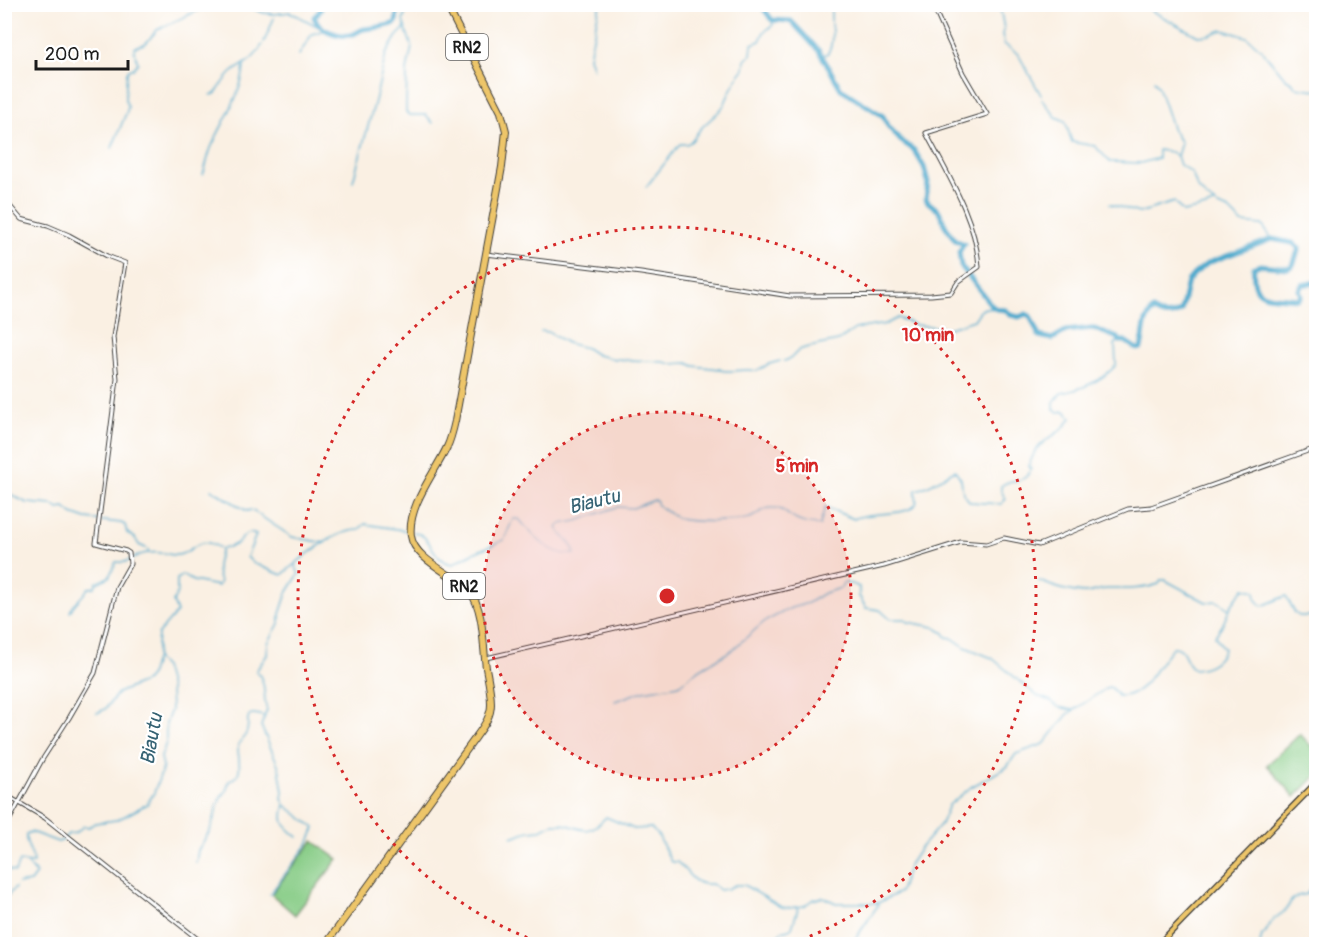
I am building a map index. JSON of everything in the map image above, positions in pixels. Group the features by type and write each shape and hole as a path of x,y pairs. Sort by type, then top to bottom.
{"highway":[{"name":"RN2","path":"326,945 486,723 491,704 482,629 474,598 466,587 439,569 420,551 412,540 411,531 418,501 448,446 453,430 506,139 505,124 446,4"}],"main road":[{"path":"1159,945 1317,783"}],"street":[{"path":"486,254 641,273 790,296 951,293 958,282 979,267 978,246 958,194 926,133 987,114 963,73 932,4"},
{"path":"4,199 21,219 59,230 125,263 113,337 117,379 96,543 126,551 129,553 130,564 117,587 95,673 4,830"},
{"path":"485,658 884,566 961,542 986,544 1004,538 1039,545 1128,509 1150,507 1317,448"},
{"path":"4,794 45,818 204,945"}],"green space":[{"path":"1300,734 1316,751 1316,776 1295,797 1267,765"},
{"path":"313,841 338,859 295,915 271,894"}],"waterway":[{"path":"112,148 128,106 125,100 127,72 138,63 135,47 146,43 157,30 211,4"},
{"path":"242,4 264,13 290,12 325,30"},
{"path":"322,4 320,11 314,17 316,22 329,32 346,35 393,24 396,22 398,4"},
{"path":"405,4 406,11 403,21 412,47 407,70 406,112 409,115 426,115 433,123"},
{"path":"593,69 589,57 600,4"},
{"path":"760,4 772,20 791,21 819,51 841,89 883,116 901,141 914,150 924,167 928,182 926,199 939,211 955,240 964,244 959,252 961,266 991,305 996,309 1006,310 1011,315 1030,316 1039,336 1052,339 1066,331 1092,328 1118,338 1120,341 1125,341 1137,349 1141,348 1145,323 1149,314 1153,310 1167,315 1181,311 1188,281 1194,274 1208,263 1272,239 1293,243 1299,248 1293,265 1288,268 1260,265 1254,267 1254,279 1260,292 1272,297 1298,299 1301,296 1299,290 1302,285 1316,282"},
{"path":"822,55 827,54 830,49 832,4"},
{"path":"979,4 985,9 995,5 1000,8 1004,44 1018,54 1041,95"},
{"path":"1150,10 1198,36 1223,30 1247,37 1295,87 1316,90"},
{"path":"264,42 274,18"},
{"path":"646,187 680,144 690,142 722,108 735,81 744,69 745,60 751,55 752,44 760,41 764,32 773,25 772,20"},
{"path":"353,181 386,54 405,28"},
{"path":"299,55 312,34 325,30"},
{"path":"211,95 215,94 231,73 247,63 262,45"},
{"path":"203,175 211,148 240,87 244,66"},
{"path":"1154,80 1173,130 1181,143 1177,156"},
{"path":"1042,99 1056,117 1065,121 1072,142 1095,146 1110,162 1141,163 1158,158 1158,150 1171,152 1177,156 1180,165 1192,173 1197,187 1207,198 1229,210 1242,223 1262,225 1272,239"},
{"path":"1110,204 1139,213 1174,202 1183,212 1213,204"},
{"path":"784,361 790,359 799,350 838,341 855,329 886,324 898,318 916,325 949,328 974,320 985,308 996,309"},
{"path":"541,331 548,332 567,343 586,348 597,355 615,359 671,364 688,363 729,371 756,371 780,361"},
{"name":"Biautu","path":"414,532 426,539 440,558 453,564 504,540 513,519 519,519 550,549 575,554 572,546 557,527 617,507 633,508 654,500 657,501 657,505 677,518 691,521 744,519 767,509 777,508 801,522 820,525 825,507 854,519 905,511 916,504 916,490 955,470 961,479 963,493 970,502 1001,504 1006,499 1001,486 1025,477 1031,469 1029,466 1037,449 1060,431 1071,418 1065,411 1058,412 1054,409 1054,402 1061,393 1091,384 1111,370 1116,365 1115,344 1120,341"},
{"path":"211,489 247,511 251,510"},
{"path":"4,491 27,503 53,505 58,509 65,508 72,514 86,519 121,523 125,525 127,533 135,538 139,545 148,549 149,553 177,555 207,542 221,549"},
{"path":"253,511 292,537 325,543"},
{"name":"Biautu","path":"221,549 236,544 247,534 252,533 256,535 247,557 253,563 282,575 328,540 349,531 358,530 365,524 409,531"},
{"name":"Biautu","path":"4,869 15,872 19,862 33,863 26,842 26,834 31,832 58,842 84,826 89,827 95,823 116,820 147,804 154,793 163,767 161,757 166,743 166,723 171,710 170,688 164,667 156,659 158,634 177,612 173,602 177,593 177,579 182,575 193,581 218,586 220,582 217,566 221,550"},
{"path":"70,612 88,588 95,587 96,583 109,577 116,562 131,560 144,553 149,553"},
{"path":"295,565 299,574 287,593 280,614 280,622 268,643 267,655 256,671 262,680 267,710 261,726 279,767 282,799 285,805 284,824 298,837"},
{"path":"1039,581 1072,592 1084,593 1104,589 1146,587 1165,580 1206,602 1217,601 1229,609"},
{"path":"615,701 643,691 679,685 732,650 764,622 791,608 808,603 824,593 841,588 843,583 859,587 859,596 866,608 880,610 890,619 905,619 908,622 934,627 946,637 992,658 1037,696 1051,701 1058,707 1073,710"},
{"path":"512,837 528,831 541,830 554,824 591,829 606,817 634,829 651,828 659,837 671,862 677,862 696,881 712,884 720,890 735,885 744,885 781,907 789,908 804,906 812,900 823,897 836,903 878,903 900,892 909,865 941,824 949,805 971,787 1007,767 1016,754 1044,744 1068,714 1108,687 1112,688 1118,696 1136,691 1150,678 1173,647 1182,651 1194,669 1216,660 1224,649 1215,636 1231,606 1244,588 1255,591 1256,600 1262,606 1286,596 1299,616 1316,616"},
{"path":"97,713 105,709 118,693 146,681 155,660"},
{"path":"196,863 198,850 210,831 220,799 229,781 239,771 238,746 246,733 248,717 252,714 263,716"},
{"path":"270,894 308,844 315,828 285,805"},
{"path":"18,884 30,882 36,874 27,863"},
{"path":"1274,919 1285,911 1292,900 1307,894 1316,879"},
{"path":"4,899 15,888"},
{"path":"852,944 878,905"},
{"path":"771,944 782,931 792,928 798,908"},
{"path":"1260,944 1262,935 1272,921"}]}
